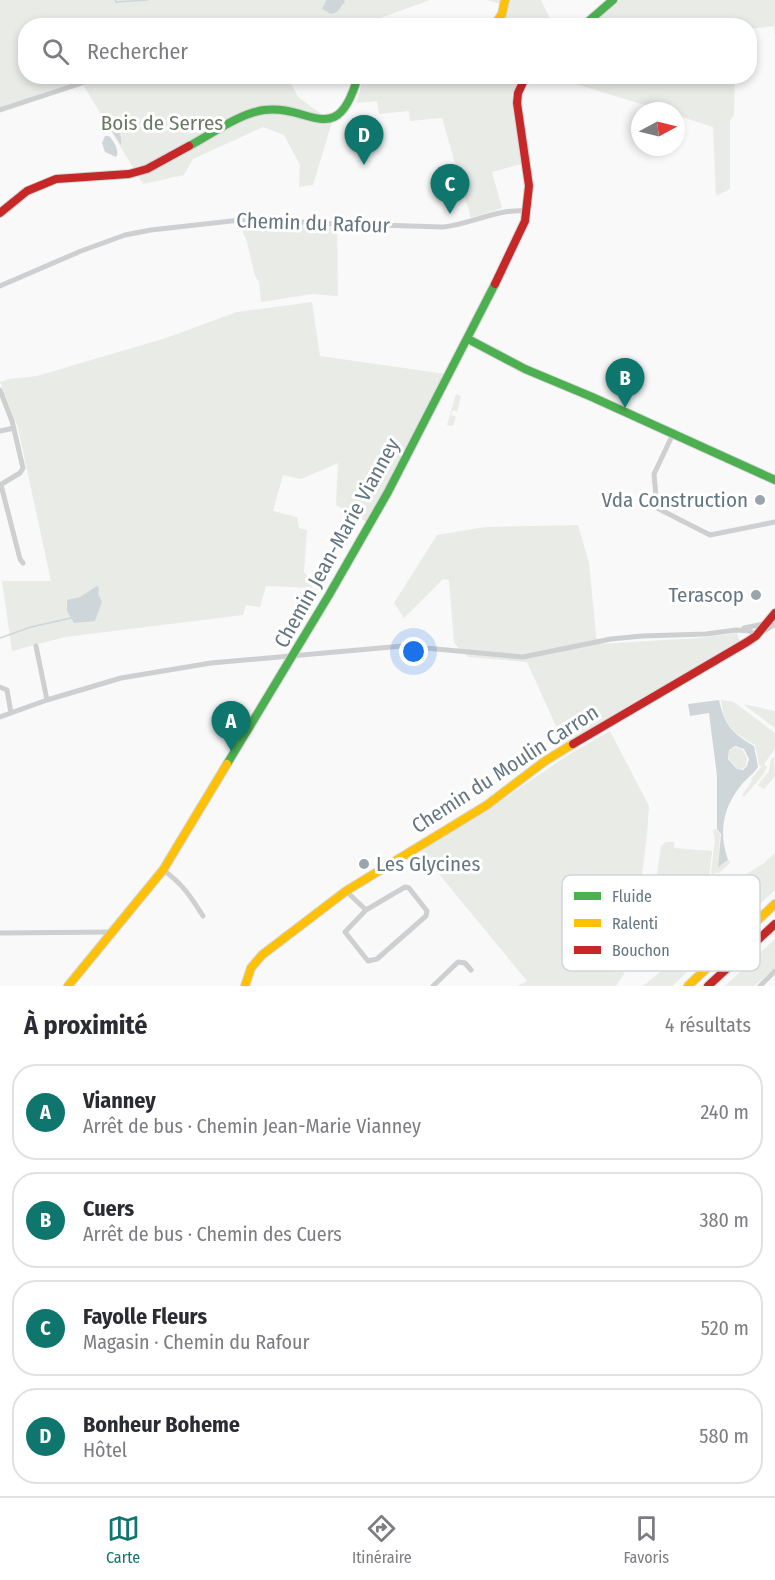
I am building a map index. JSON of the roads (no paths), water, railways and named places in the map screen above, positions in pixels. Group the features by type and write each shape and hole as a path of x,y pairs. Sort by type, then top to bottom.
{"main road":[{"path":"500,18 505,0"},
{"path":"592,18 613,0"},
{"path":"0,213 27,191 56,179 122,174 147,169 254,113 276,110 318,119 332,117 341,113 347,106 355,84"},
{"name":"Chemin Jean-Marie Vianney","path":"68,986 163,870 294,655 388,492 522,232 529,186 517,103 522,84"},
{"path":"468,339 525,369 775,480"},
{"path":"756,636 775,613"},
{"name":"Chemin du Moulin Carron","path":"245,986 251,968 262,955 346,891 487,805 545,760 756,636"},
{"path":"760,918 775,904"},
{"path":"760,938 775,924"},
{"path":"688,986 704,971"},
{"path":"708,986 724,971"}],"street":[{"path":"0,110 79,84"},
{"name":"Chemin du Rafour","path":"0,286 81,251 125,235 152,230 259,218 295,222 443,227 463,225 509,211 527,211"},
{"path":"0,390 14,428 23,468 0,485 20,559 23,562"},
{"path":"0,431 14,428"},
{"path":"673,434 654,474 657,508 710,535 775,522"},
{"path":"0,717 47,700 122,678 211,663 403,646 523,657 611,639 721,632 766,624"},
{"name":"Chemin du Moulin Carron","path":"756,636 775,624"},
{"path":"736,630 750,631 756,636"},
{"path":"36,646 47,700"},
{"path":"0,687 7,690 11,713"},
{"path":"163,870 178,880 203,916"},
{"path":"405,886 427,911 426,916 377,959 368,961 345,932 366,910 405,886"},
{"path":"346,891 366,910"},
{"path":"0,933 113,932"},
{"path":"433,986 458,962 465,963 471,970"},
{"path":"760,986 775,971"}],"waterway":[{"path":"115,0 116,2 148,0"},
{"path":"0,638 31,627 71,618"}],"place":[{"name":"Bonheur Boheme","path":"364,165"},
{"name":"Fayolle Fleurs","path":"450,214"},
{"name":"Cuers","path":"625,408"},
{"name":"Vda Construction","path":"760,500"},
{"name":"Terascop","path":"756,595"},
{"name":"Vianney","path":"231,751"},
{"name":"Les Glycines","path":"364,864"}],"park label":[{"name":"Bois de Serres","path":"162,123"}]}
